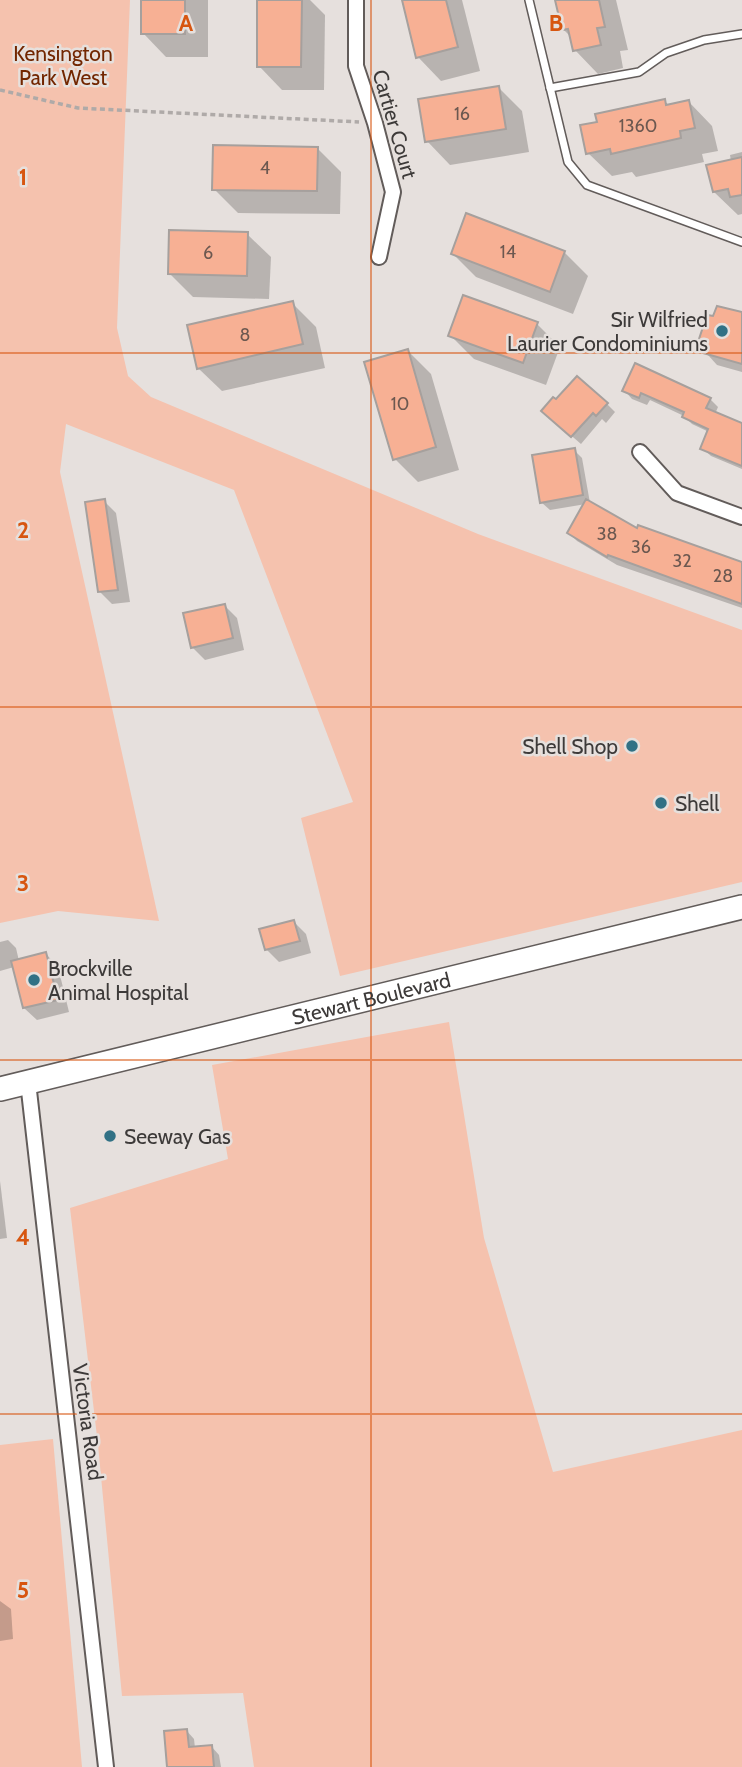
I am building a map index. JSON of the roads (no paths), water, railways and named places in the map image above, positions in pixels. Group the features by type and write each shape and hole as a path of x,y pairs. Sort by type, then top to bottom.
{"main road":[{"name":"Stewart Boulevard","path":"0,1089 742,907"}],"street":[{"name":"Cartier Court","path":"356,0 356,66 375,123 393,192 379,257"},
{"path":"640,452 677,493 742,517"},
{"name":"Victoria Road","path":"28,1082 51,1302 82,1535 106,1767"}],"lane":[{"path":"529,0 568,162 587,185 742,242"},
{"path":"550,88 639,72 666,53 704,40 742,34"}],"place":[{"name":"Sir Wilfried Laurier Condominiums","path":"722,331"},
{"name":"Shell Shop","path":"632,746"},
{"name":"Shell","path":"661,803"},
{"name":"Brockville Animal Hospital","path":"34,980"},
{"name":"Seeway Gas","path":"110,1136"}],"park label":[{"name":"Kensington Park West","path":"63,65"}]}
